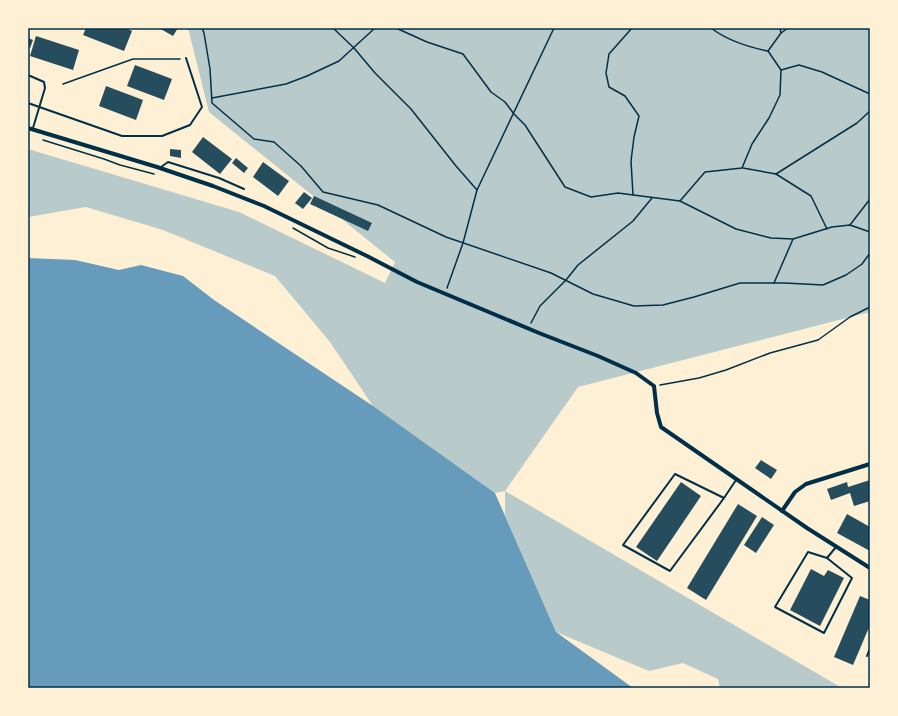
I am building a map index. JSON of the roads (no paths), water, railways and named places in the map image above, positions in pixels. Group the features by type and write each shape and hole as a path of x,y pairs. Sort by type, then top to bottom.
{"street":[{"path":"30,129 160,168 264,206 417,282 636,373 654,386 657,413 662,427 782,511 870,568"},
{"path":"782,511 795,492 806,484 870,464"}],"lane":[{"path":"28,103 122,136 162,136 190,126 202,107 186,58"},
{"path":"28,75 44,82 46,88 40,107 30,129"},
{"path":"160,168 168,162 219,178 244,189"},
{"path":"724,498 675,474 624,545 670,571 724,498 736,479"},
{"path":"826,558 836,547"},
{"path":"808,552 826,558 852,578 824,633 774,607 808,552"},
{"path":"867,656 870,648"}],"water":[{"path":"28,258 75,260 119,270 141,265 183,276 214,300 373,406 495,493 556,632 633,688 28,688"}]}
